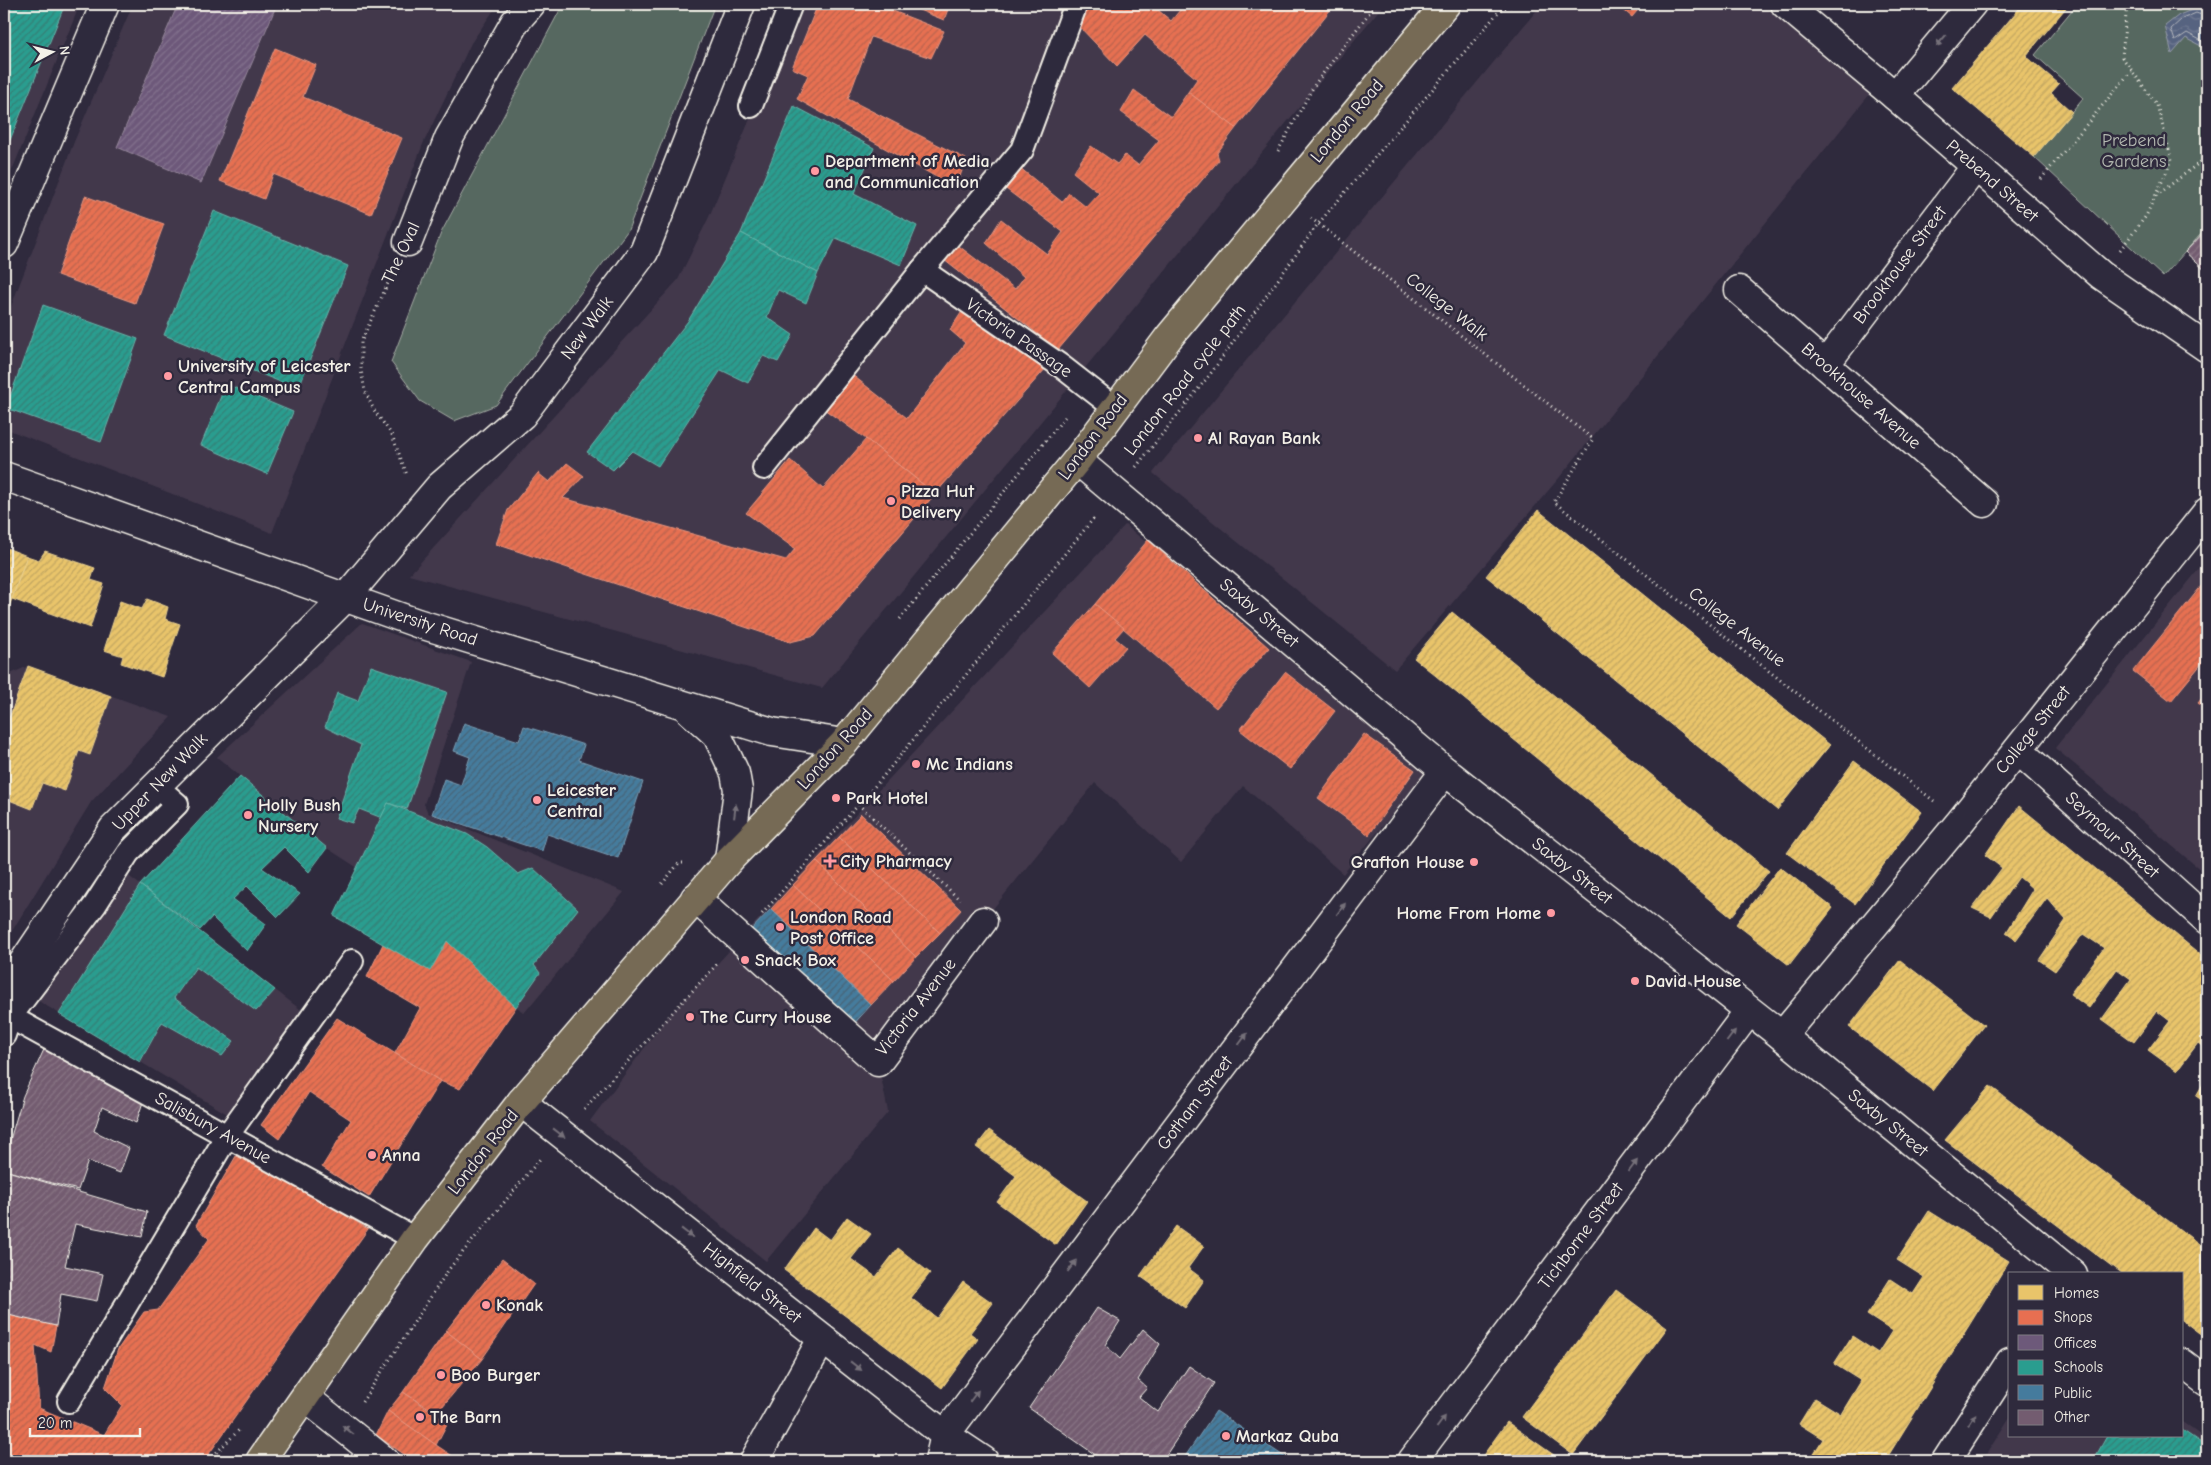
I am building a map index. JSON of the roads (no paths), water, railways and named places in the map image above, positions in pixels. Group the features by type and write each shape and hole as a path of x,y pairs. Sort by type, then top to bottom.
{"main road":[{"name":"London Road","path":"260,1461 306,1398 415,1239 521,1102 729,860 844,743 1077,460 1169,337 1446,4"}],"street":[{"path":"4,244 105,4"},
{"name":"The Oval","path":"408,242 449,138 515,22 531,4"},
{"name":"New Walk","path":"346,597 439,487 522,415 644,252 742,4"},
{"name":"Prebend Street","path":"1785,4 1895,96 2101,275 2207,348"},
{"path":"1895,96 1972,4"},
{"name":"Brookhouse Street","path":"1825,365 1976,166"},
{"name":"Brookhouse Avenue","path":"1738,290 1984,502"},
{"name":"Saxby Street","path":"1077,460 1445,771 1782,1036 2069,1272"},
{"name":"University Road","path":"4,476 417,623 772,732 844,743"},
{"name":"College Street","path":"1782,1036 1960,822 2207,512"},
{"name":"Upper New Walk","path":"4,991 113,829 155,785 346,597"},
{"path":"682,703 717,736 735,773 738,790 729,860"},
{"name":"Seymour Street","path":"2018,750 2207,920"},
{"name":"Gotham Street","path":"944,1435 1445,771"},
{"name":"Victoria Avenue","path":"695,898 878,1062 983,921"},
{"name":"Tichborne Street","path":"1412,1461 1749,1011"},
{"name":"Highfield Street","path":"521,1102 944,1435 984,1461"},
{"path":"754,1461 822,1339"},
{"path":"1946,1461 2008,1365"},
{"path":"2184,1365 2207,1382"},
{"path":"306,1398 385,1461"},
{"path":"939,1461 944,1435"}],"lane":[{"path":"751,106 791,4"},
{"path":"764,468 922,270 1022,150 1076,4"},
{"name":"Victoria Passage","path":"922,270 1061,366 1115,408"},
{"path":"7,1026 95,905 128,853 177,804 155,785"},
{"path":"69,1400 227,1136 352,961"},
{"name":"Salisbury Avenue","path":"7,1026 227,1136 415,1239"}],"water":[{"path":"2197,8 2207,13 2207,66 2204,65 2201,46 2186,38 2172,54 2165,26 2179,15"}],"place":[{"name":"Department of Media and Communication","path":"815,171"},
{"name":"University of Leicester Central Campus","path":"168,376"},
{"name":"Al Rayan Bank","path":"1198,438"},
{"name":"Pizza Hut Delivery","path":"891,501"},
{"name":"Mc Indians","path":"916,764"},
{"name":"Park Hotel","path":"836,798"},
{"name":"Leicester Central","path":"537,800"},
{"name":"Holly Bush Nursery","path":"248,815"},
{"name":"City Pharmacy","path":"830,861"},
{"name":"Grafton House","path":"1474,862"},
{"name":"Home From Home","path":"1551,913"},
{"name":"London Road Post Office","path":"780,927"},
{"name":"Snack Box","path":"745,960"},
{"name":"David House","path":"1635,981"},
{"name":"The Curry House","path":"690,1017"},
{"name":"Anna","path":"372,1155"},
{"name":"Konak","path":"486,1305"},
{"name":"Boo Burger","path":"441,1375"},
{"name":"The Barn","path":"420,1417"},
{"name":"Markaz Quba","path":"1226,1436"}],"park label":[{"name":"Prebend Gardens","path":"2134,150"}]}
